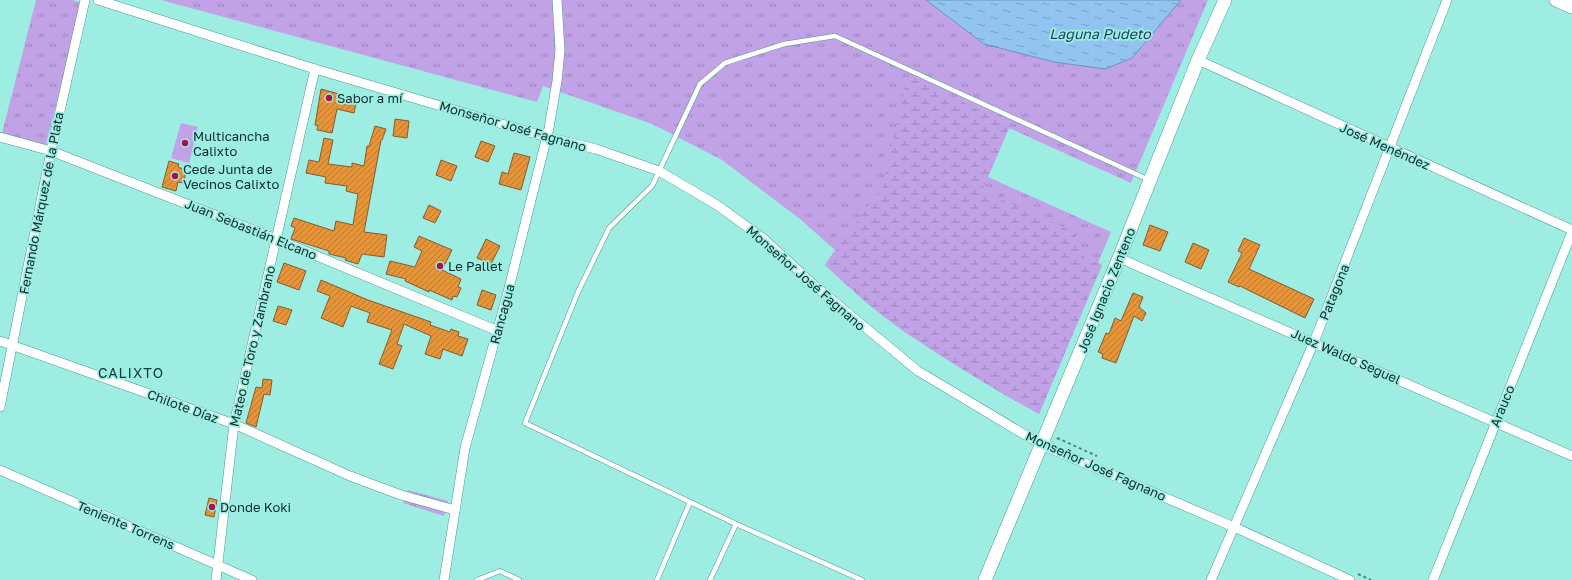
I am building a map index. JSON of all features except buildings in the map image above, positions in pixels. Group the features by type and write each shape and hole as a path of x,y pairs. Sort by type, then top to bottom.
{"street":[{"name":"Fernando Márquez de la Plata","path":"0,407 51,151 85,0"},
{"name":"Monseñor José Fagnano","path":"98,0 315,69 596,149 659,171 717,204 764,239 814,286 918,371 1044,439 1350,580"},
{"name":"Rancagua","path":"444,580 465,448 498,331 546,136 557,81 559,58 559,13 557,0"},
{"name":"José Ignacio Zenteno","path":"985,580 1119,258 1198,60 1225,0"},
{"name":"Patagona","path":"1211,580 1314,342 1391,149 1447,0"},
{"path":"1556,0 1572,8"},
{"name":"José Menéndez","path":"1198,60 1572,231"},
{"name":"Mateo de Toro y Zambrano","path":"216,580 234,424 315,69"},
{"name":"Juan Sebastián Elcano","path":"0,137 51,151 276,239 498,331"},
{"name":"Arauco","path":"1432,580 1572,231"},
{"name":"Juez Waldo Seguel","path":"1119,258 1496,421 1572,456"},
{"name":"Chilote Díaz","path":"0,341 234,424 316,462 401,494 455,510"},
{"name":"Teniente Torrens","path":"0,470 252,580"}],"lane":[{"path":"862,580 736,524 525,423 578,292 609,228 652,186 700,84 725,63 784,44 835,36 1150,181"},
{"path":"657,580 690,502"},
{"path":"710,580 736,524"},
{"path":"477,580 500,571 519,580"}],"path":[{"path":"1044,439 1103,459"},
{"path":"1357,574 1371,580"}],"green space":[{"path":"36,0 72,0 82,3 45,148 1,137"},
{"path":"161,0 1208,0 1131,183 1009,128 988,177 1111,232 1098,263 1102,265 1039,414 998,391 906,333 868,304 825,265 835,250 800,219 722,160 652,124 543,86 537,102"},
{"path":"908,75 1010,125 982,191 1074,232 1084,257 1102,265 1039,414 972,375 906,333 874,309 825,265 883,186"},
{"name":"Multicancha Calixto","path":"181,123 198,127 189,163 171,158"},
{"path":"408,490 448,501 444,516 403,503"}],"water":[{"name":"Laguna Pudeto","path":"926,0 1181,0 1132,58 1105,69 1054,62 984,44"}],"place":[{"name":"Sabor a mí","path":"329,98"},
{"name":"Multicancha Calixto","path":"185,143"},
{"name":"Cede Junta de Vecinos Calixto","path":"175,176"},
{"name":"Le Pallet","path":"440,266"},
{"name":"Donde Koki","path":"212,507"}],"district":[{"name":"CALIXTO","path":"131,373"}]}
